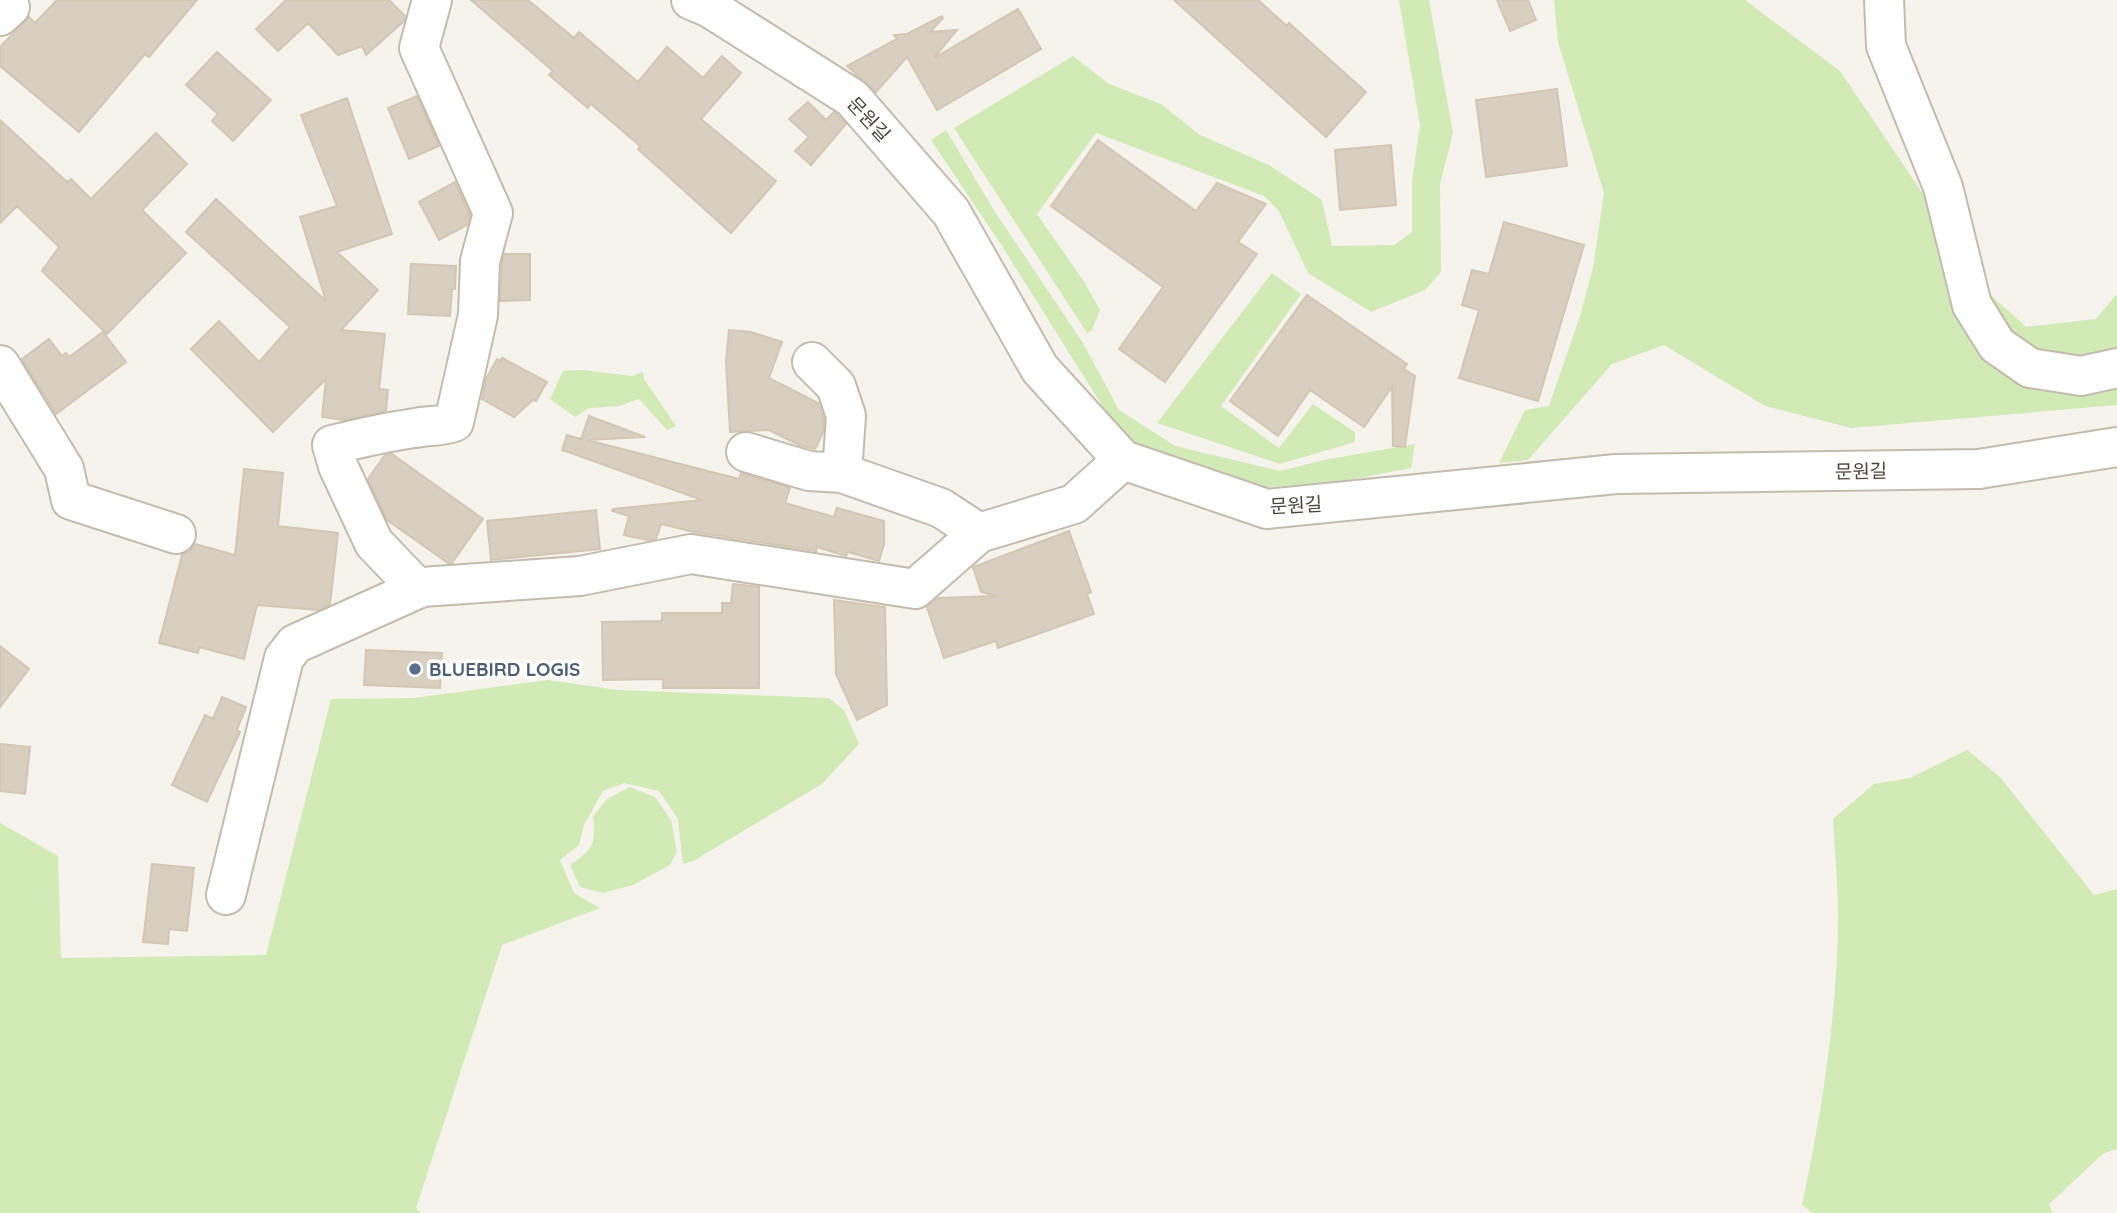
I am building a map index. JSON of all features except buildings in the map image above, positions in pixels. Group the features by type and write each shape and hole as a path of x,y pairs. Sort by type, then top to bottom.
{"street":[{"path":"420,588 374,542 338,466 332,445 379,433 423,426 445,426 454,422 462,387 478,315 480,261 494,213 419,48 432,0"},
{"name":"문원길","path":"691,0 710,8 852,98 951,212 1040,369 1123,460 1267,509 1616,474 1979,469 2117,447"},
{"path":"1884,0 1886,46 1942,187 1972,305 1997,345 2030,368 2081,376 2117,368"},
{"path":"813,362 836,386 846,416 842,472"},
{"path":"0,365 64,469 71,500 176,534"},
{"path":"746,452 809,471 842,472 941,508 979,533"},
{"path":"226,895 284,658 295,644 420,588 580,576 691,554 915,589 979,533 1074,504 1123,460"}],"green space":[{"path":"1399,0 1429,0 1453,133 1440,184 1441,272 1425,290 1371,312 1308,273 1279,211 1264,196 1096,133 1037,214 1085,283 1100,310 1092,330 1087,333 954,128 1073,56 1109,84 1161,104 1200,135 1269,165 1322,200 1332,246 1394,245 1412,232 1412,181 1420,125"},
{"path":"1554,0 1745,0 1840,71 1934,210 1961,268 2026,327 2096,319 2117,294 2117,405 1851,428 1765,406 1664,345 1612,364 1528,460 1499,463 1525,410 1549,406 1580,316 1593,268 1604,193 1558,42"},
{"path":"946,130 995,212 1083,343 1119,410 1175,446 1280,471 1324,460 1415,444 1411,468 1329,484 1267,487 1135,443 1103,407 1002,246 931,140"},
{"path":"1272,273 1301,294 1221,406 1279,448 1313,404 1355,432 1355,442 1280,464 1157,423"},
{"path":"583,370 632,376 643,372 644,379 676,426 667,430 639,399 619,406 589,408 575,417 550,399 563,371"},
{"path":"548,680 618,690 829,698 844,710 859,744 822,784 693,861 683,864 678,819 659,791 624,783 603,791 584,825 579,845 560,860 574,893 600,908 502,945 416,1208 421,1213 0,1213 0,823 58,856 61,958 266,955 331,699 414,698"},
{"path":"1967,750 2000,777 2094,895 2117,889 2117,1149 2104,1153 2049,1204 2052,1213 1813,1213 1802,1205 1822,1099 1835,992 1838,920 1833,819 1874,784 1910,778"},
{"path":"630,787 655,797 671,820 677,851 670,865 633,885 603,893 580,887 570,865 591,846 594,834 593,816 607,799"}],"place":[{"name":"BLUEBIRD LOGIS","path":"415,669"}]}
